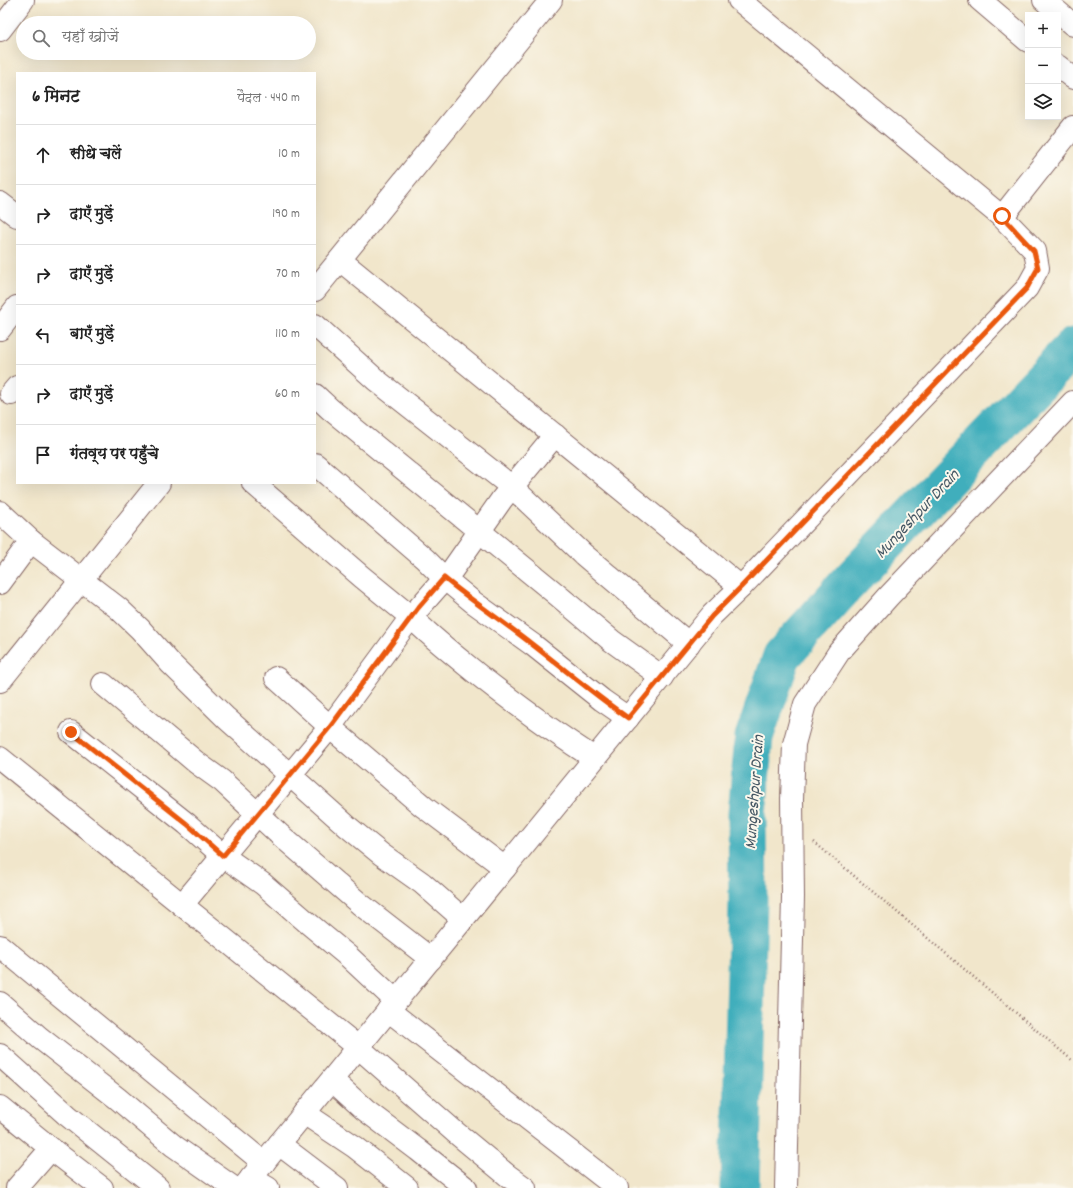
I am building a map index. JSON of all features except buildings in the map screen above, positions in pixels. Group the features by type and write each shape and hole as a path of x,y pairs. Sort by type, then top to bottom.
{"street":[{"path":"2,23 23,0"},
{"path":"316,289 551,0"},
{"path":"252,1181 304,1113 712,616 1027,288 1038,268 1034,251 1002,216 739,0"},
{"path":"980,0 1025,38"},
{"path":"1044,0 1073,25"},
{"path":"1061,68 1073,78"},
{"path":"1002,216 1073,127"},
{"path":"0,203 16,215"},
{"path":"340,260 741,587"},
{"path":"0,329 16,308"},
{"path":"316,326 376,380 512,487 584,555 689,644"},
{"path":"316,396 330,410 612,641 662,677"},
{"path":"786,1188 793,897 792,824 794,744 805,704 839,652 888,597 1073,402"},
{"path":"182,905 330,727 411,617 453,569 512,487 554,435"},
{"path":"316,465 473,602 533,645 602,700 628,718"},
{"path":"0,681 82,581 158,484"},
{"path":"254,484 448,650 502,694 594,758"},
{"path":"0,512 31,541 118,608 140,629 171,664 226,718 290,775 370,845 422,883 463,919"},
{"path":"0,583 31,541"},
{"path":"276,678 330,727 424,807 505,868"},
{"path":"103,684 197,763 222,781 279,834 360,904 431,959"},
{"path":"71,732 182,820 223,856 263,884 308,924 349,957 392,1005 617,1188"},
{"path":"0,758 358,1047 455,1132 525,1188"},
{"path":"0,946 252,1181"},
{"path":"0,1003 40,1038 117,1098 174,1146 252,1181"},
{"path":"0,1055 67,1115 158,1188"},
{"path":"332,1080 365,1110 466,1188"},
{"path":"0,1107 102,1188"},
{"path":"304,1113 355,1147 407,1188"},
{"path":"279,1144 337,1188"},
{"path":"27,1184 51,1149"}],"path":[{"path":"792,824 1073,1061"}],"waterway":[{"name":"Mungeshpur Drain","path":"740,1188 748,903 747,814 754,737 782,656 847,584 1073,347"}],"route":[{"path":"71,732 187,824 223,856 330,727 418,608 444,578 473,602 504,623 602,700 628,718 712,616 1027,288 1038,268 1034,251 1002,216"}]}
